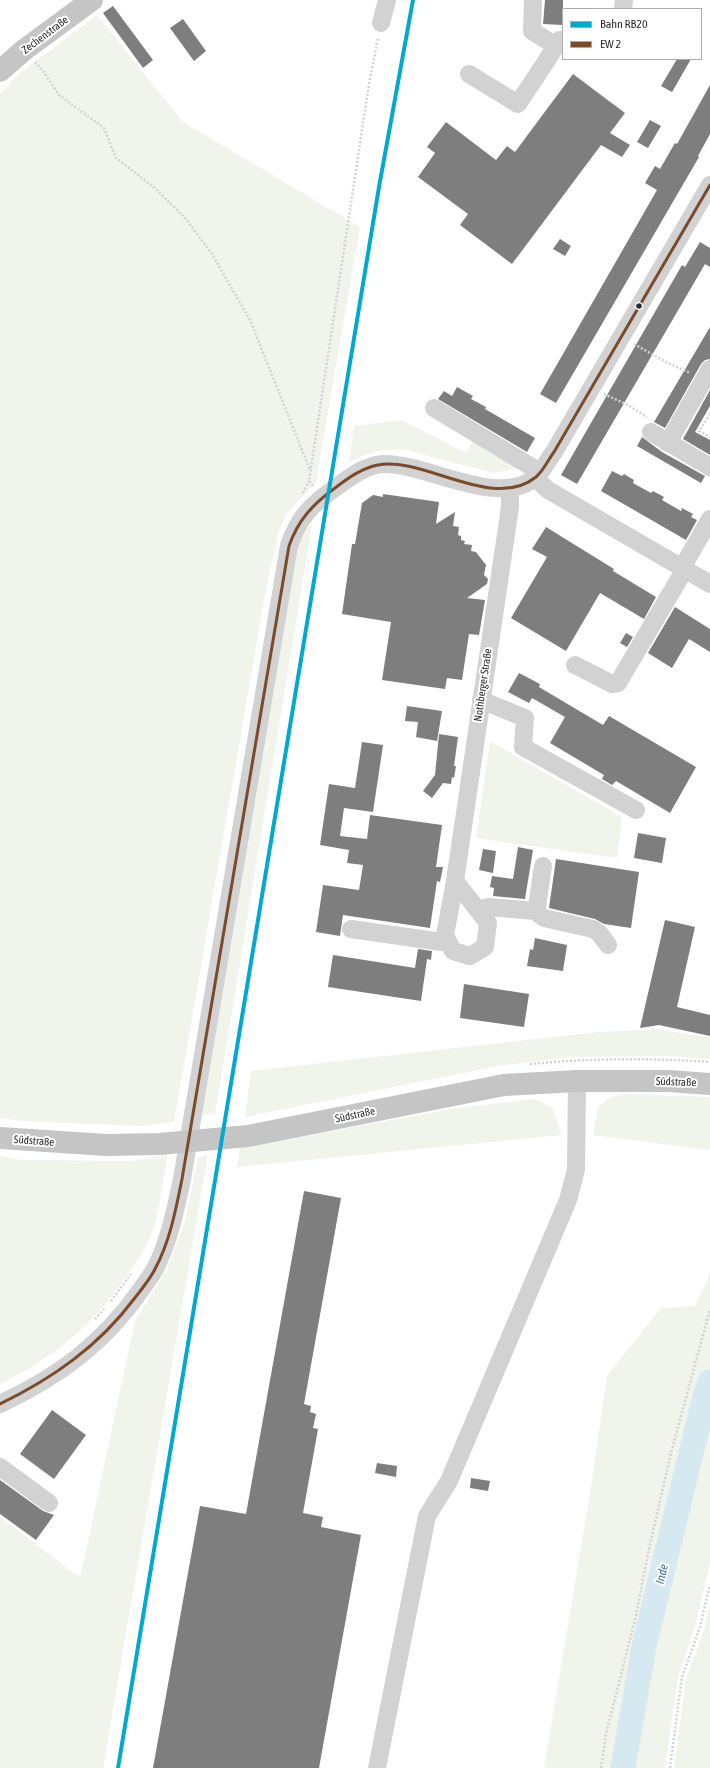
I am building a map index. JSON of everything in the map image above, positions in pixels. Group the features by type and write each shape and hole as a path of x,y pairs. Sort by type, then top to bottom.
{"main road":[{"name":"Zechenstraße","path":"2,66 92,0"},
{"name":"Südstraße","path":"0,1138 106,1145 159,1144 248,1136 504,1085 578,1081 668,1081 710,1084"}],"street":[{"path":"381,23 387,0"},
{"path":"469,74 518,104 560,43 532,31 533,0"},
{"path":"0,1404 30,1390 68,1366 98,1341 126,1311 155,1268 173,1221 182,1179 290,546 294,530 305,513 323,496 360,470 382,464 403,466 486,488 510,489 538,475 622,336 704,210 710,185"},
{"path":"668,443 707,375"},
{"path":"434,408 538,475 548,490 710,584"},
{"path":"651,432 710,467"},
{"name":"Nothberger Straße","path":"449,943 445,935 510,507 510,489"},
{"path":"575,665 612,684 618,683 710,520"},
{"path":"481,700 525,718 523,747 636,810"},
{"path":"535,912 538,906 543,866"},
{"path":"351,929 449,943 453,951 470,956 485,947 488,923 454,881"},
{"path":"478,910 489,907 535,912 544,918 593,929 599,933 608,945"},
{"path":"377,1768 427,1516 449,1482 568,1200 576,1170 578,1081"},
{"path":"0,1466 49,1503"}],"path":[{"path":"302,496 308,481 310,470 370,84 381,23"},
{"path":"24,50 43,71 59,95 104,128 116,158 156,189 186,219 212,254 250,320 310,470"},
{"path":"622,336 652,355 707,375"},
{"path":"618,401 628,405"},
{"path":"710,414 699,431 710,437"},
{"path":"308,481 323,496"},
{"path":"110,1302 132,1272"},
{"path":"90,1325 105,1307"},
{"path":"601,1768 606,1734 636,1616 648,1553 671,1453 710,1309"},
{"path":"670,1768 682,1677 700,1627 710,1584"}],"shaded area":[{"path":"97,15 183,122 360,227 316,482 286,514 278,534 267,583 174,1122 141,1126 23,1121 0,1118 0,94 20,73"},
{"path":"402,420 466,453 473,441 517,468 493,473 407,450 384,450 349,462 354,426"},
{"path":"312,525 215,1114 200,1115 299,534"},
{"path":"490,741 622,817 617,858 476,838"},
{"path":"657,1029 710,1038 710,1059 673,1056 569,1057 498,1066 245,1117 251,1071 598,1032"},
{"path":"626,1094 710,1097 710,1150 593,1135 598,1108 610,1097"},
{"path":"534,1099 552,1107 562,1135 237,1167 240,1148 451,1109"},
{"path":"168,1154 158,1213 150,1238 138,1259 115,1292 87,1324 72,1338 38,1363 0,1384 0,1156 21,1160 133,1161"},
{"path":"208,1154 103,1768 0,1768 0,1517 80,1578 135,1321 167,1269 185,1221 198,1158"},
{"path":"710,1273 710,1563 695,1626 678,1677 665,1768 544,1768 591,1487 607,1376 661,1308 695,1306"},
{"path":"710,1601 710,1768 674,1768 686,1678 704,1630"}],"building":[{"path":"545,0 563,0 562,25 543,24"},
{"path":"113,6 153,60 143,68 103,13"},
{"path":"183,19 206,51 194,61 170,28"},
{"path":"676,60 690,60 672,92 661,86"},
{"path":"573,74 625,113 610,133 630,145 622,157 601,145 512,264 460,225 468,214 418,177 435,153 427,147 446,122 496,160 507,146 515,152"},
{"path":"710,85 710,134 698,156 699,157 556,403 540,394 657,190 645,183 655,166 660,169 675,143 677,144"},
{"path":"650,120 661,126 648,148 637,142"},
{"path":"560,239 571,246 565,256 553,249"},
{"path":"700,242 710,248 710,267 705,264 577,484 561,475 682,265 685,267"},
{"path":"710,327 710,359 705,360 701,364 665,428 654,422"},
{"path":"457,387 473,396 471,399 486,407 485,409 535,438 527,452 438,399 444,391 452,396"},
{"path":"710,390 710,406 695,432 710,440 710,455 683,439"},
{"path":"642,437 662,452 705,476 701,483 637,446"},
{"path":"612,471 622,476 624,474 634,480 633,483 651,493 653,491 664,497 662,500 681,511 682,508 693,514 691,517 697,520 686,540 601,491"},
{"path":"383,494 439,502 436,524 455,512 453,526 459,527 458,535 461,536 461,540 465,541 464,544 472,545 471,551 476,552 486,565 484,575 488,579 487,584 467,598 485,600 479,635 469,634 462,680 447,678 445,689 382,680 391,622 342,614 352,544 355,544 362,503 373,495 383,497"},
{"path":"546,527 656,597 644,619 600,593 566,651 511,618 547,557 532,549"},
{"path":"675,607 710,629 710,652 689,639 672,668 648,653"},
{"path":"626,633 633,637 627,647 620,643"},
{"path":"519,673 540,684 539,687 603,725 609,716 696,767 670,813 616,781 612,785 602,779 604,775 550,743 565,717 532,698 529,703 508,692"},
{"path":"407,706 442,711 437,741 416,737 418,722 405,721"},
{"path":"439,734 458,737 454,766 456,766 454,778 452,777 451,784 443,783 432,798 423,791 435,775"},
{"path":"362,742 383,745 373,812 344,808 340,836 367,839 370,815 442,825 436,867 443,867 440,882 437,881 430,928 343,915 340,936 316,932 323,885 359,890 363,865 347,863 349,850 320,845 329,784 355,788"},
{"path":"638,833 666,838 662,863 634,858"},
{"path":"518,847 533,850 525,899 493,896 494,888 490,887 492,876 513,879"},
{"path":"483,849 496,851 493,873 479,870"},
{"path":"556,859 639,872 631,928 604,924 595,919 549,908"},
{"path":"665,920 695,927 677,1007 710,1015 710,1036 659,1025 640,1028"},
{"path":"535,938 567,945 563,971 527,966 530,949 533,950"},
{"path":"418,949 432,951 431,960 427,959 421,1001 328,987 333,955 415,968"},
{"path":"464,984 529,994 524,1027 460,1018"},
{"path":"304,1191 341,1198 304,1404 311,1406 310,1412 316,1414 313,1428 318,1429 303,1513 323,1517 321,1527 361,1535 319,1768 153,1768 200,1506 246,1514"},
{"path":"52,1410 86,1435 54,1479 20,1454"},
{"path":"377,1463 397,1466 396,1477 375,1473"},
{"path":"471,1478 490,1481 488,1491 470,1488"},
{"path":"0,1480 43,1511 54,1515 36,1540 0,1514"}],"waterway":[{"name":"Inde","path":"623,1768 644,1646 706,1392 710,1382"}],"rail line":[{"name":"RB20","path":"118,1768 379,187 413,0"}],"transit line":[{"path":"0,1404 20,1394 56,1372 106,1332 140,1292 153,1273 169,1236 182,1179 289,546 297,528 307,513 327,494 355,474 372,466 396,464 416,468 458,481 500,489 519,486 536,477 544,468 554,452 710,185"}]}
